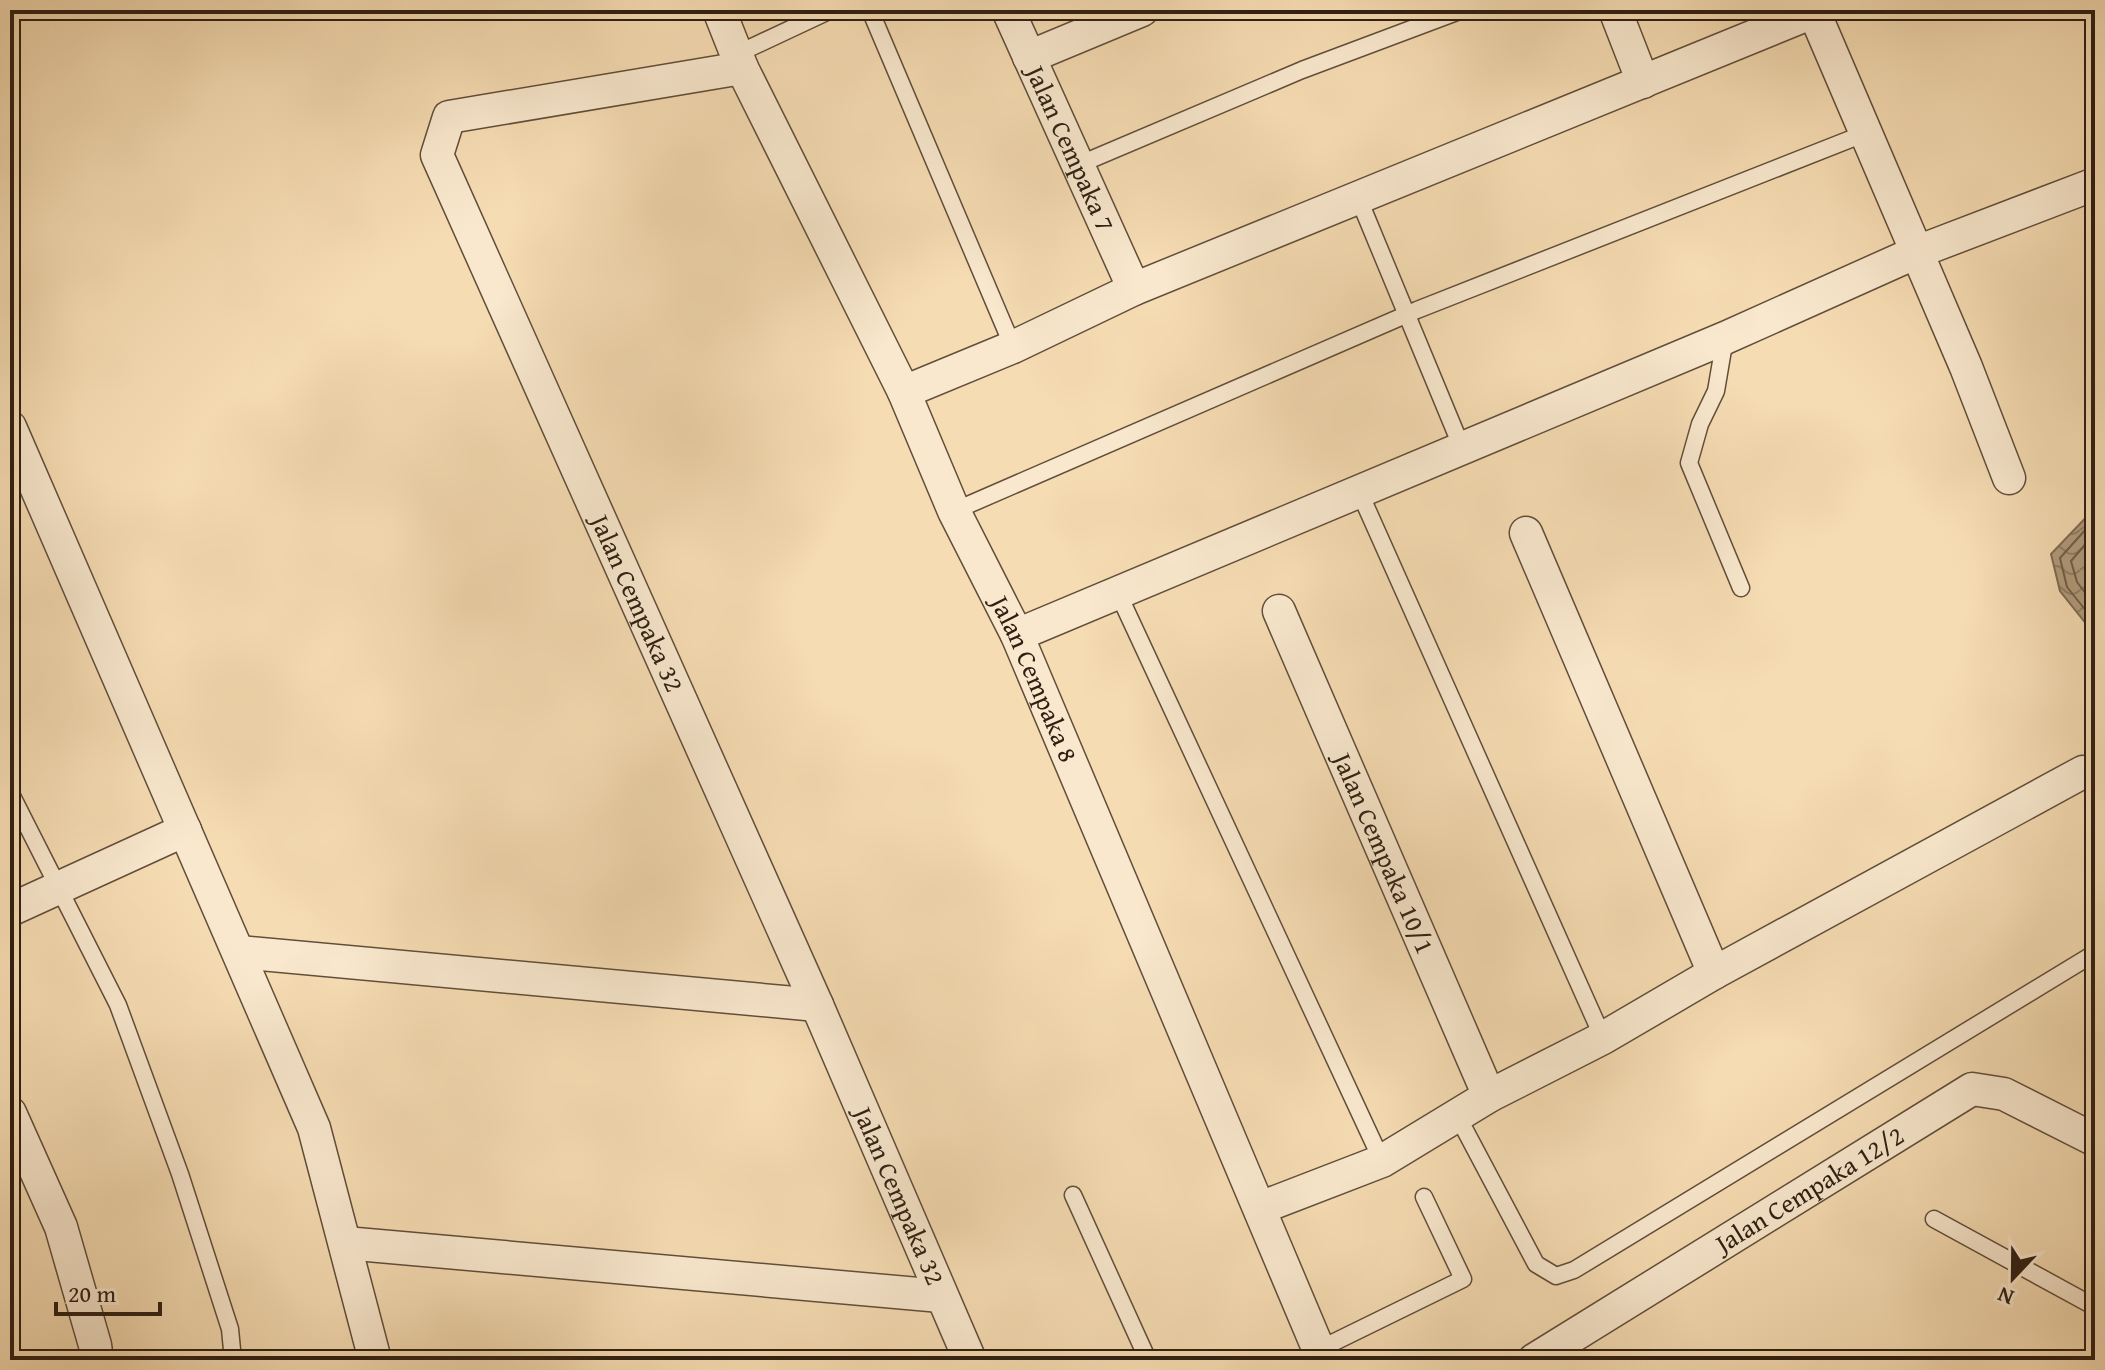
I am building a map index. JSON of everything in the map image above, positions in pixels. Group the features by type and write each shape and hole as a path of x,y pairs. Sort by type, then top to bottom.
{"street":[{"name":"Jalan Cempaka 8","path":"719,10 739,61 904,392 954,511 1017,635 1320,1355"},
{"name":"Jalan Cempaka 7","path":"1008,10 1134,289"},
{"path":"1029,57 1142,10"},
{"path":"1615,10 1643,82"},
{"path":"904,392 1013,347 1134,289 1816,11 2009,478"},
{"name":"Jalan Cempaka 32","path":"739,61 449,117 437,155 817,1005 970,1360"},
{"path":"1017,635 1725,338 1917,252 2095,184"},
{"path":"10,427 314,1128 375,1360"},
{"path":"1526,533 1714,973"},
{"name":"Jalan Cempaka 10/1","path":"1279,611 1489,1096"},
{"path":"1260,1208 1382,1161 1489,1096 1603,1038 1714,973 2083,772"},
{"path":"10,910 185,830"},
{"path":"239,952 817,1005"},
{"name":"Jalan Cempaka 12/2","path":"1534,1360 1972,1089 2004,1094 2095,1140"},
{"path":"10,1113 61,1227 97,1360"},
{"path":"345,1243 941,1296"}],"lane":[{"path":"739,61 831,10"},
{"path":"870,10 1013,347"},
{"path":"1078,165 1302,70 1462,10"},
{"path":"954,511 1408,313 1866,133"},
{"path":"1358,197 1462,448"},
{"path":"1725,338 1716,391 1700,424 1689,463 1741,588"},
{"path":"1359,491 1603,1038"},
{"path":"1118,593 1382,1161"},
{"path":"10,792 118,1005 180,1174 230,1329 233,1360"},
{"path":"1457,1115 1536,1264 1556,1276 1574,1270 2095,953"},
{"path":"1073,1195 1148,1360"},
{"path":"1320,1355 1463,1279 1424,1197"},
{"path":"1934,1219 2095,1307"}],"water":[{"path":"2095,508 2095,635 2060,591 2051,554"}]}
